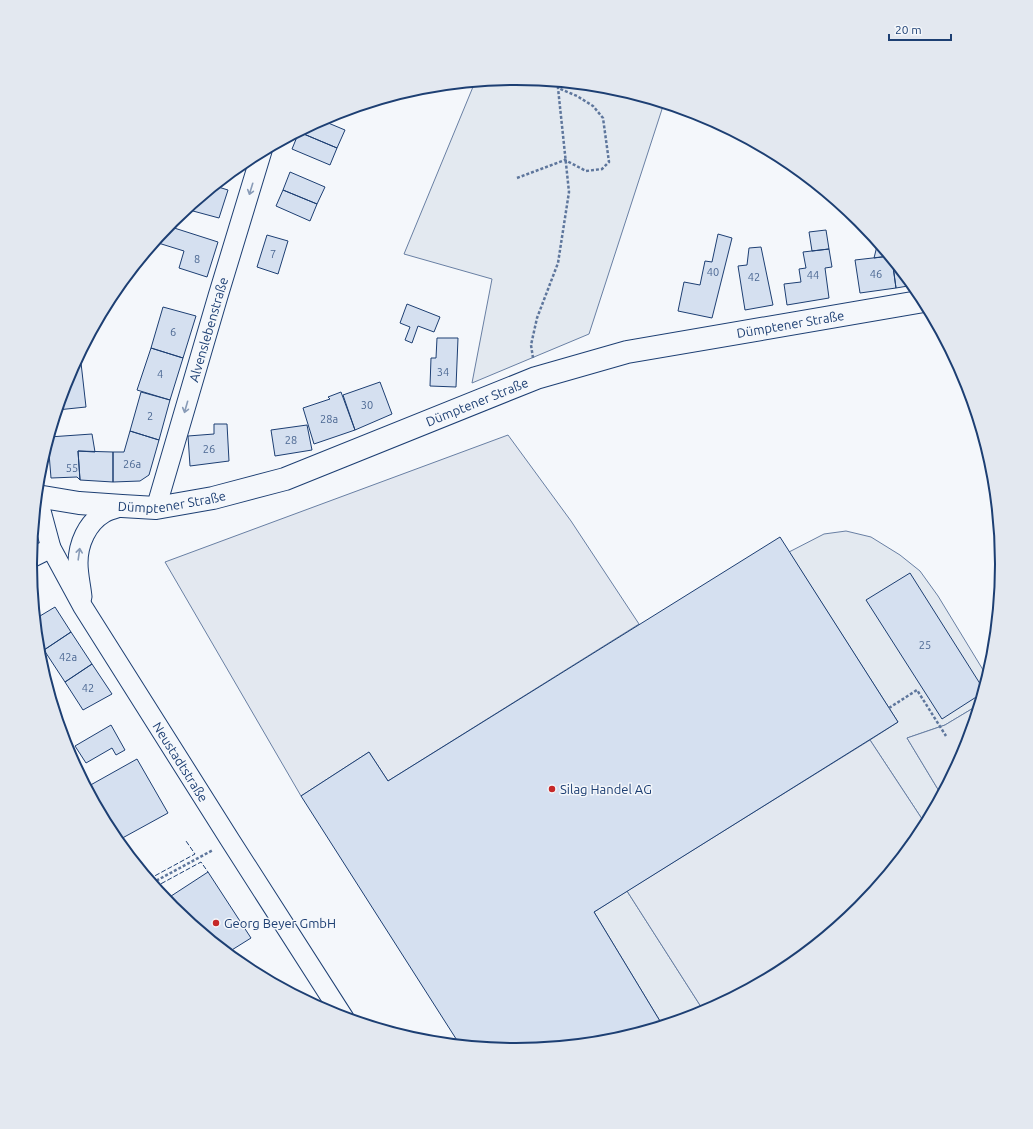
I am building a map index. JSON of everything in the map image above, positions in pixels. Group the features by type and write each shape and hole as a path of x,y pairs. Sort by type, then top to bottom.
{"street":[{"name":"Alvenslebenstraße","path":"156,508 260,160"},
{"name":"Dümptener Straße","path":"42,497 79,503 156,508 213,498 285,479 536,378 627,352 918,302"},
{"path":"83,607 78,564 79,550 83,538 90,525 104,514 122,506"},
{"name":"Neustadtstraße","path":"40,509 51,548 83,607 339,1010"},
{"path":"37,555 51,548"}],"path":[{"path":"517,178 565,160 586,171 602,170 609,162 603,118 594,106 578,96 558,88 565,160 569,192 558,263 537,318 531,345 536,378"},
{"path":"889,708 917,690 946,736"},
{"path":"156,881 230,840"}],"shaded area":[{"path":"516,85 579,89 610,94 663,107 589,334 472,383 492,279 404,254 473,87"},
{"path":"508,435 571,521 639,624 388,781 369,752 301,796 165,562"},
{"path":"846,531 871,537 900,555 920,571 938,596 984,671 975,707 945,725 907,738 939,791 922,819 870,740 898,722 789,552 824,534"},
{"path":"975,707 960,748 939,791 907,738 945,725"},
{"path":"870,740 922,819 897,856 877,881 856,904 833,925 783,963 756,980 729,995 701,1007 627,891"},
{"path":"627,891 701,1007 661,1022 594,912"}],"building":[{"path":"328,123 345,130 337,148 304,134"},
{"path":"304,134 337,148 330,165 292,149 296,138"},
{"path":"290,172 325,187 317,204 283,190"},
{"path":"220,188 228,190 219,218 193,211"},
{"path":"283,190 317,204 310,221 276,206"},
{"path":"174,228 218,242 207,277 179,268 184,251 160,244"},
{"path":"826,230 829,249 812,251 809,232"},
{"path":"718,234 732,238 712,318 678,311 684,282 700,285 705,261 712,262"},
{"path":"267,235 288,241 278,274 257,267"},
{"path":"761,247 773,305 745,310 738,266 747,265 749,248"},
{"path":"877,248 884,257 874,258"},
{"path":"829,249 832,267 825,268 829,298 787,305 784,284 801,282 799,269 806,268 803,252"},
{"path":"884,257 893,268 896,288 860,293 855,260"},
{"path":"893,268 907,286 896,288"},
{"path":"407,304 440,317 434,332 418,326 412,343 405,340 410,327 400,323"},
{"path":"163,307 196,316 183,358 151,348"},
{"path":"437,338 458,338 456,387 430,386 431,358 436,358"},
{"path":"151,348 183,358 170,400 137,390"},
{"path":"81,363 86,407 62,409"},
{"path":"380,382 392,414 355,430 343,395"},
{"path":"141,392 170,400 159,440 130,431"},
{"path":"341,392 355,430 314,444 303,408 330,399 328,397"},
{"path":"214,424 227,424 229,461 190,466 188,436 214,434"},
{"path":"307,425 312,450 275,456 271,430"},
{"path":"130,431 159,440 149,475 140,481 113,482 113,452 124,452"},
{"path":"92,434 95,452 78,451 80,480 77,477 51,478 49,457 54,437"},
{"path":"78,451 113,452 113,482 80,480"},
{"name":"Silag Handel AG","path":"780,537 898,722 594,912 661,1022 610,1035 579,1040 516,1044 457,1040 301,796 369,752 388,781"},
{"path":"910,573 981,685 978,696 942,719 866,600"},
{"path":"55,607 71,632 45,650 40,616"},
{"path":"71,632 92,664 65,682 45,650"},
{"path":"92,664 112,694 83,710 65,682"},
{"path":"111,725 125,750 116,755 112,748 86,763 75,746"},
{"path":"137,759 168,813 123,838 90,785"},
{"name":"Georg Beyer GmbH","path":"208,872 251,938 232,950 200,925 170,897"}],"fence":[{"path":"153,877 195,854 186,841"},
{"path":"159,885 201,862 208,872"}],"place":[{"name":"Silag Handel AG","path":"552,789"},
{"name":"Georg Beyer GmbH","path":"216,923"}]}
